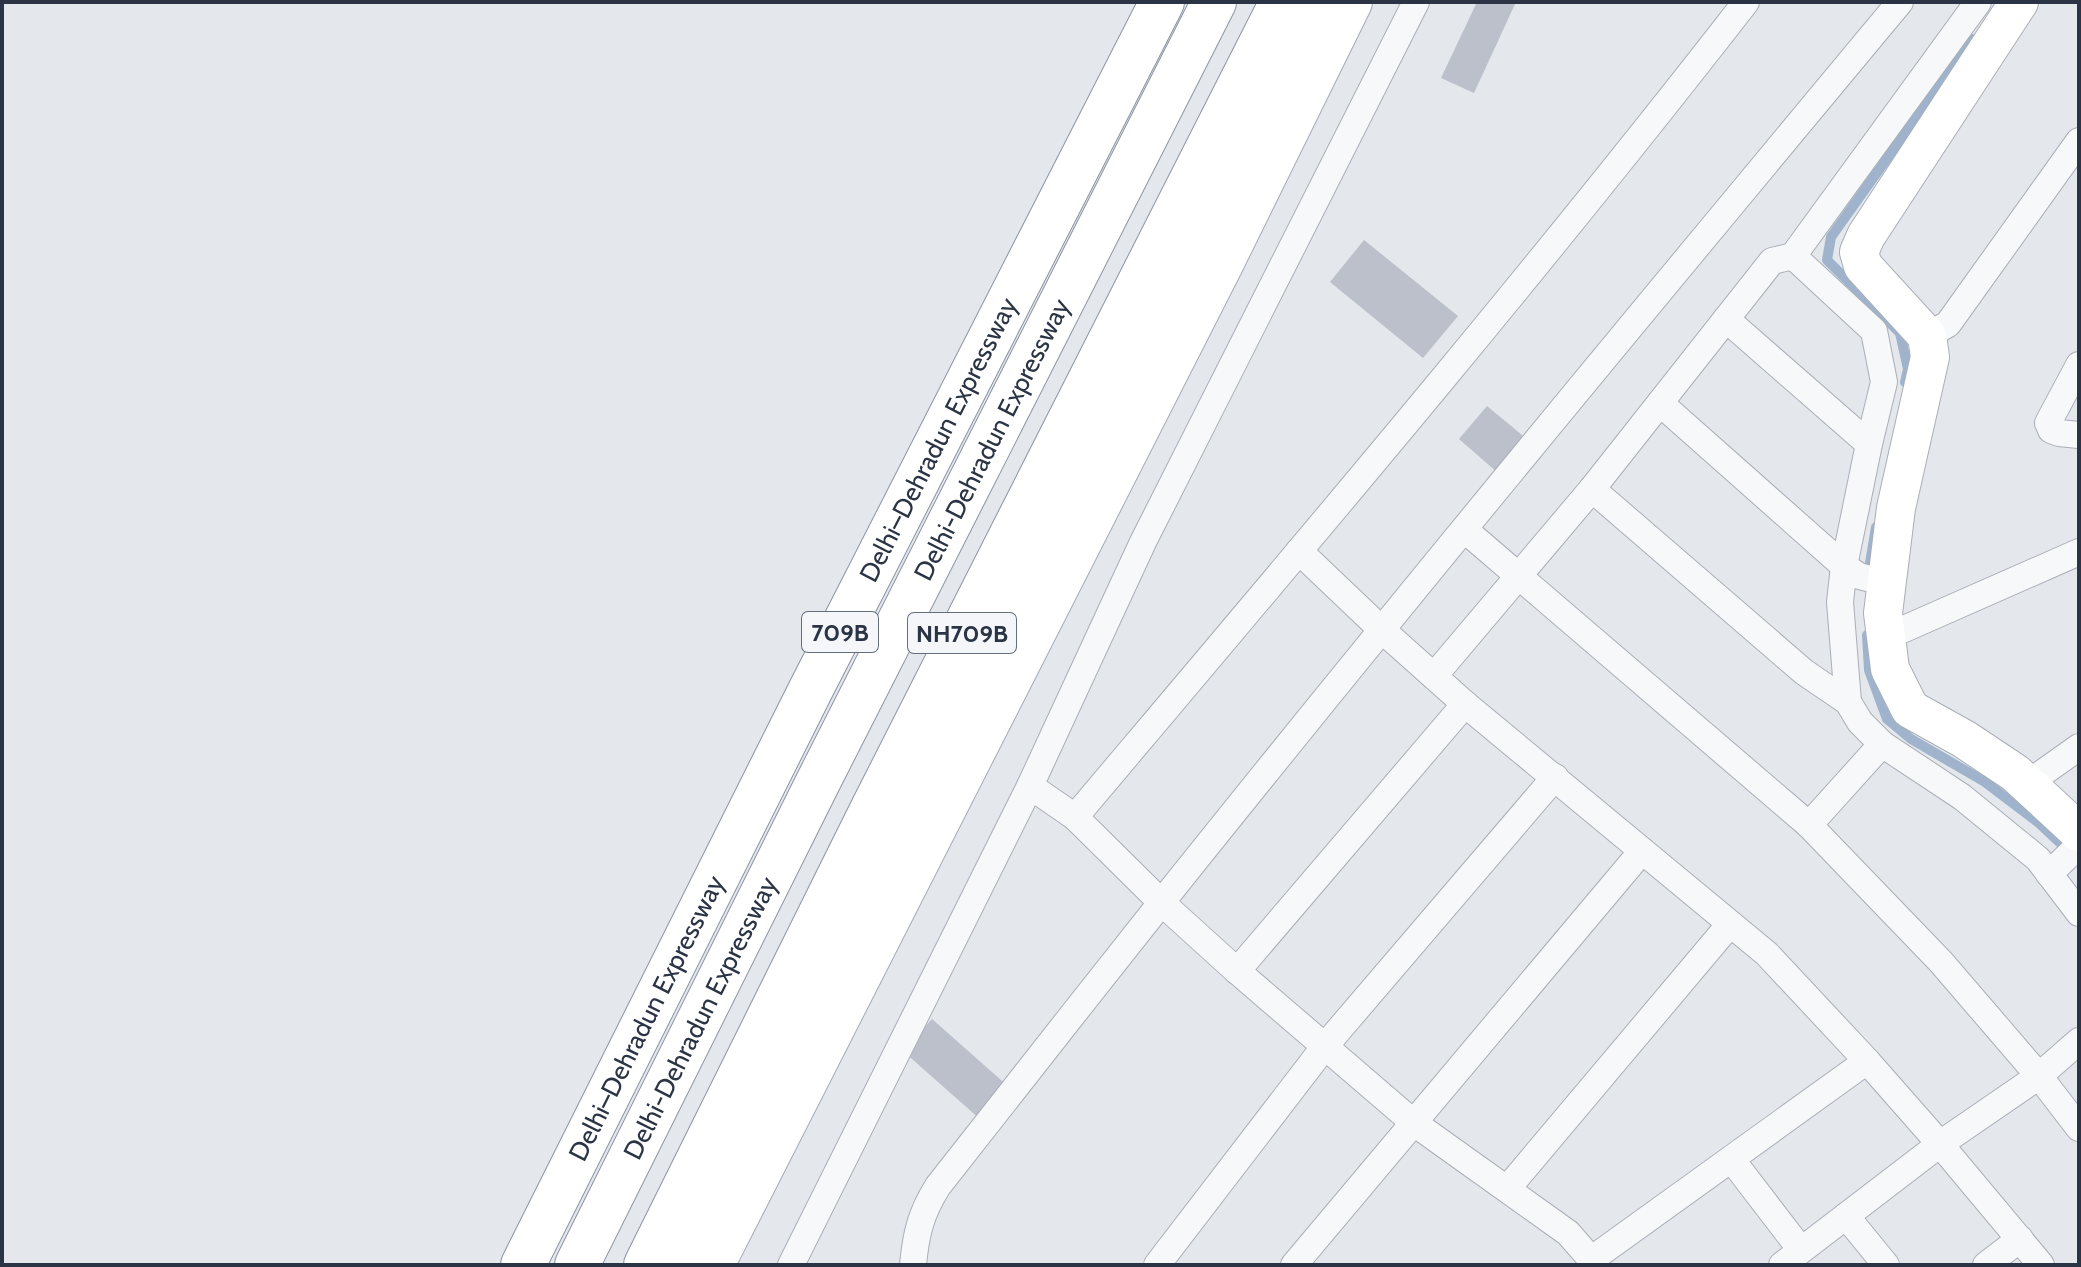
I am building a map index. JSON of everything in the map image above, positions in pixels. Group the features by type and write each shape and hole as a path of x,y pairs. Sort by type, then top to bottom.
{"highway":[{"name":"Delhi–Dehradun Expressway","path":"523,1265 811,689 1162,2"},
{"name":"Delhi-Dehradun Expressway","path":"577,1265 1214,2"},
{"name":"NH709B","path":"646,1265 880,794 1282,2"},
{"path":"684,1265 1192,265 1336,13"}],"main road":[{"path":"713,1265 1222,264 1336,13"}],"street":[{"path":"791,1265 1030,786 1143,542 1416,2"},
{"path":"1075,817 1647,129 1746,2"},
{"path":"913,1265 919,1224 938,1186 1382,630 1900,2"},
{"path":"1434,676 1592,489 1772,261 1793,256 1978,2"},
{"path":"1848,702 1840,602 1867,576 1896,508 1930,357 1927,336 1863,266 1859,252 1866,236 2019,2"},
{"path":"1927,336 1948,324 2079,141"},
{"path":"1793,256 1874,331 1884,382 1869,444 1867,576 1883,613 1890,669 1910,709 1964,739 2027,784 2068,853 2079,913"},
{"path":"1726,319 1869,444"},
{"path":"2079,365 2048,423 2051,430 2079,435"},
{"path":"1660,403 1867,576"},
{"path":"1592,489 1804,672 1848,702 1860,722 1882,744 1962,797 2038,859 2068,853"},
{"path":"1465,530 1809,825 1941,962 2039,1076 2079,1128"},
{"path":"1299,551 1465,704 1767,954 1867,1061 2041,1265"},
{"path":"1886,637 2079,552"},
{"path":"1237,971 1465,704"},
{"path":"1809,825 1882,744"},
{"path":"2027,784 2079,747"},
{"path":"1157,1265 1325,1046 1555,777"},
{"path":"1030,786 1075,817 1237,971 1414,1123 1568,1233 1594,1262 1867,1061"},
{"path":"1300,1263 1642,851"},
{"path":"1507,1189 1730,924"},
{"path":"1732,1160 1791,1258 1940,1144 2039,1076 2079,1041"},
{"path":"1846,1216 1886,1265"},
{"path":"1986,1265 2020,1239"}],"building":[{"path":"1477,2 1516,2 1474,93 1441,78"},
{"path":"1364,240 1458,316 1423,358 1330,282"},
{"path":"1487,406 1528,440 1498,473 1459,439"},
{"path":"932,1019 1010,1088 981,1120 903,1051"}],"waterway":[{"path":"1905,382 1908,369 1900,333 1827,260 1831,237 1972,39"},
{"path":"1870,563 1876,527"},
{"path":"1867,635 1869,670 1887,719 1911,739 1985,782 2039,823 2071,853"}]}
